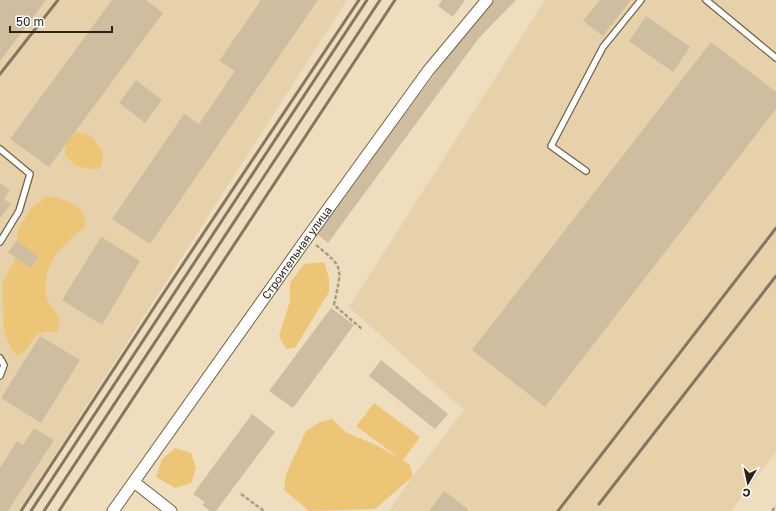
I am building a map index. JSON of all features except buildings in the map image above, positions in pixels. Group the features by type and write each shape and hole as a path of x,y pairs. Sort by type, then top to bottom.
{"street":[{"name":"Строительная улица","path":"113,511 428,71 487,0"},
{"path":"134,482 172,511"}],"lane":[{"path":"586,171 551,146 603,47 641,0"},
{"path":"706,0 776,58"},
{"path":"0,148 30,174 19,211 0,242"},
{"path":"0,358 4,365 0,376"}],"path":[{"path":"307,238 335,261 340,272 334,305 362,329"},
{"path":"241,494 264,511"},
{"path":"772,511 776,506"}],"shaded area":[{"path":"0,0 347,0 19,511 0,511"},
{"path":"545,0 776,0 776,452 731,511 389,511 413,476 464,410 349,307"},
{"path":"77,132 90,135 103,151 102,165 97,170 76,166 65,155 66,141"},
{"path":"47,196 60,198 74,204 80,209 84,214 84,227 63,246 52,261 47,273 46,296 58,316 58,331 38,333 25,351 18,356 11,349 4,331 2,283 20,250 17,232 21,224 32,208"},
{"path":"324,262 329,278 329,292 295,348 286,349 279,336 290,301 290,283 304,264"},
{"path":"374,403 420,437 403,460 410,465 413,476 375,509 309,511 284,490 286,474 306,431 320,422 332,419 347,433 374,444 398,457 356,426"},
{"path":"175,448 191,453 196,468 191,483 175,488 156,477 162,459"}],"railway":[{"path":"0,74 58,0"},
{"path":"21,511 159,300 359,0"},
{"path":"31,511 367,0"},
{"path":"44,511 380,0"},
{"path":"59,511 395,0"},
{"path":"558,511 776,228"},
{"path":"599,504 776,276"}]}
